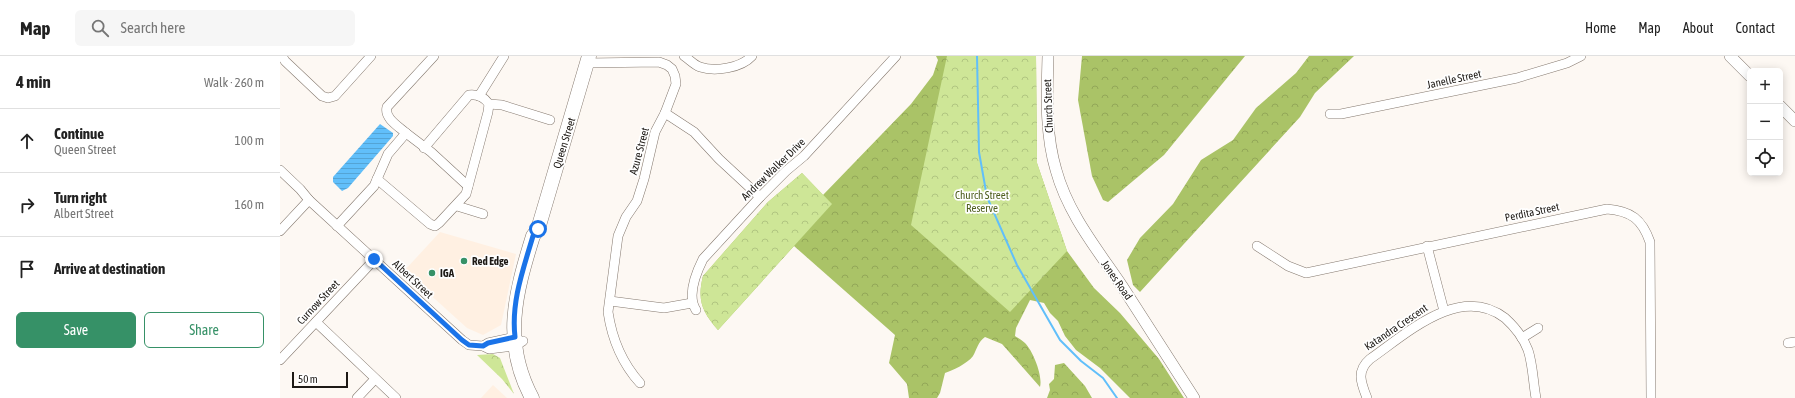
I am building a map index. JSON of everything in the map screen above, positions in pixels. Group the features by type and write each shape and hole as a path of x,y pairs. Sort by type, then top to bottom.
{"main road":[{"name":"Queen Street","path":"532,398 520,373 518,341 522,302 527,276 538,238 538,229 588,60"},
{"name":"Queen Street","path":"518,341 539,398"}],"street":[{"path":"282,59 322,96 328,98 335,96 371,56"},
{"path":"434,56 387,107 387,116 468,186"},
{"path":"479,96 504,56"},
{"path":"588,60 659,62 667,64 672,69 684,56 700,67 715,69 738,64 752,56"},
{"name":"Andrew Walker Drive","path":"610,301 664,308 694,307 696,276 704,259 760,197 786,171 804,156 896,56"},
{"name":"Church Street","path":"1048,56 1048,130 1052,156"},
{"name":"Janelle Street","path":"1330,114 1342,114 1517,78 1581,56"},
{"path":"1730,56 1747,73"},
{"name":"Azure Street","path":"640,383 628,370 616,343 608,312 618,236 626,217 637,200 644,179 654,132 665,113 676,84 672,69"},
{"path":"424,148 469,95 479,96 485,99 489,104 502,105 550,120"},
{"path":"377,179 430,224 435,226 464,198 489,104"},
{"path":"1783,109 1795,121"},
{"path":"665,113 694,132 719,159 760,197"},
{"path":"337,226 374,186 388,154 406,133"},
{"name":"Jones Road","path":"1052,156 1064,193 1077,220 1121,284 1194,398"},
{"name":"Albert Street","path":"280,170 309,200 462,340 469,345 483,346 489,349 518,341"},
{"path":"280,231 309,200"},
{"path":"456,206 483,214"},
{"name":"Perdita Street","path":"1257,246 1288,266 1306,273 1427,246 1607,209 1621,210 1637,219 1645,229 1650,242 1651,398"},
{"path":"1427,246 1444,311"},
{"name":"Curnow Street","path":"280,360 374,259"},
{"name":"Katandra Crescent","path":"1367,398 1360,377 1364,364 1428,319 1444,311 1457,307 1472,306 1499,313 1514,325 1528,351 1536,398"},
{"path":"316,322 396,398"},
{"path":"1522,338 1538,328"},
{"path":"357,398 375,379"}],"shaded area":[{"path":"440,232 516,254 501,325 483,335 467,328 404,271"},
{"path":"493,385 507,398 481,398"}],"green space":[{"path":"936,56 1036,56 1037,163 1067,251 1094,288 1120,313 1159,359 1184,398 1130,398 1100,368 1076,350 1065,336 1058,321 1050,313 1044,303 1030,300 1016,328 1015,336 1025,343 1034,358 1039,370 1041,382 1040,387 1002,344 985,337 979,343 973,356 967,362 945,373 940,393 937,398 909,398 907,384 889,363 895,335 794,246 718,330 708,317 702,305 701,299 701,284 703,276 768,202 802,173 823,195 911,104 933,75 938,60"},
{"name":"Church Street Reserve","path":"947,56 1036,56 1037,163 1067,251 1010,312 911,225"},
{"path":"1082,56 1245,56 1164,155 1108,202 1103,200 1092,176 1078,100"},
{"path":"1309,56 1354,56 1315,93 1300,117 1140,292 1133,285 1127,260 1140,238 1173,204 1201,160 1233,140 1256,108 1296,73"},
{"path":"802,173 832,204 718,330 708,317 702,305 701,284 703,276 768,202"},
{"path":"493,354 500,358 514,394 502,379 477,355"},
{"path":"1064,363 1085,386 1092,398 1047,398 1050,390 1049,384 1054,379 1055,365"}],"water":[{"path":"380,124 393,133 393,136 348,188 342,191 333,182 333,177"}],"waterway":[{"path":"977,56 979,152 987,197 1017,265 1060,340 1081,361 1103,378 1117,398"}],"place":[{"name":"Red Edge","path":"464,261"},
{"name":"IGA","path":"432,273"}],"route":[{"path":"374,259 462,340 469,345 483,346 488,343 515,337 514,308 517,292 533,236 538,229"}]}
